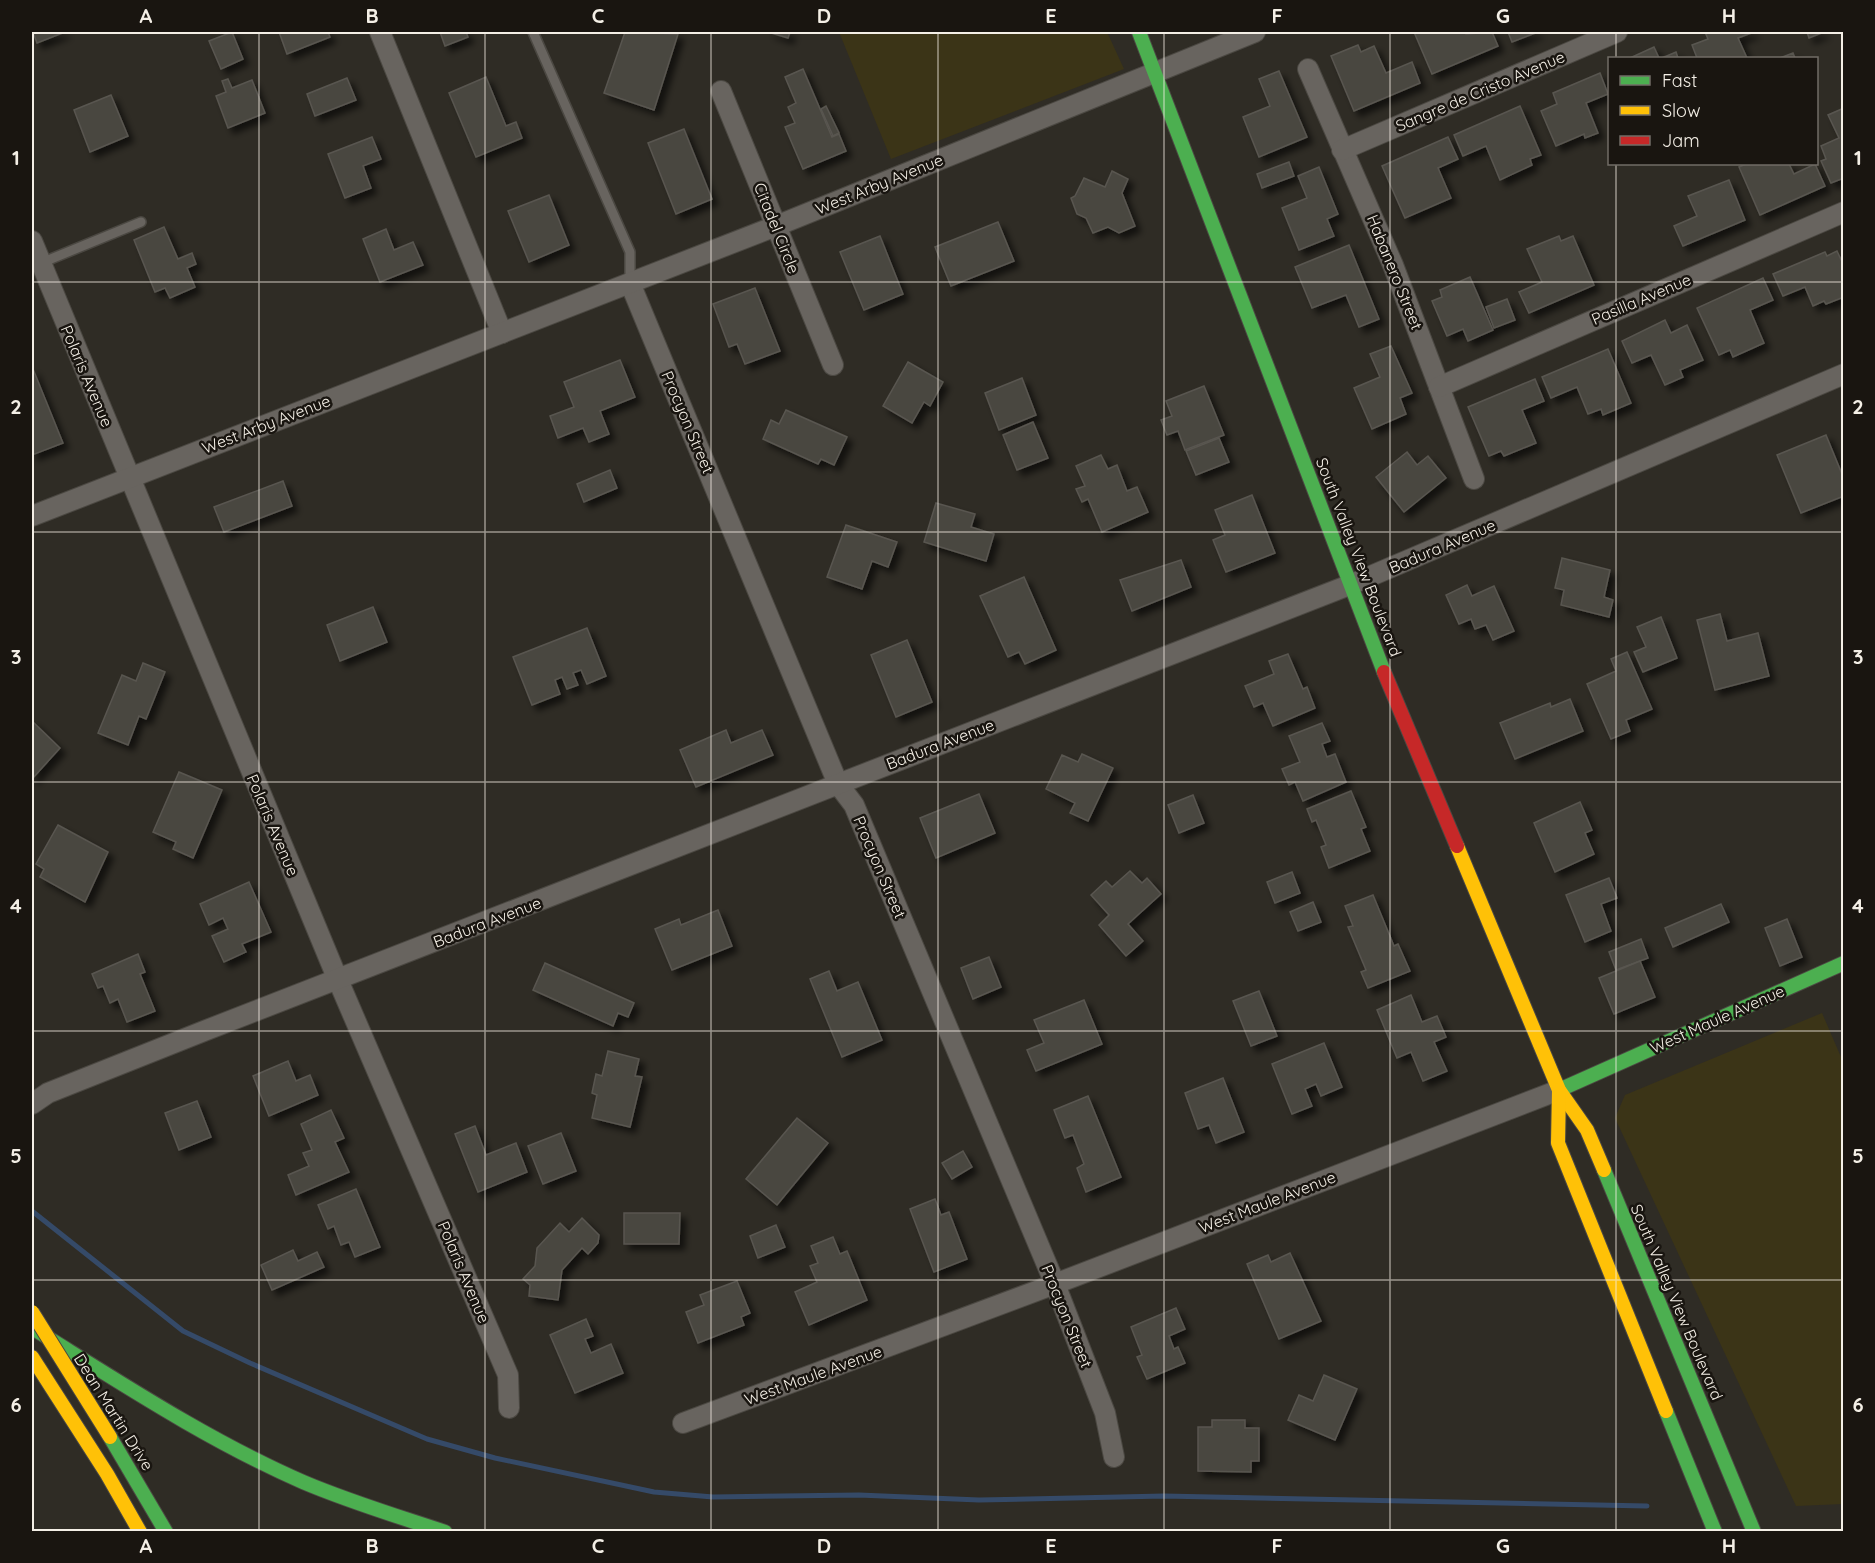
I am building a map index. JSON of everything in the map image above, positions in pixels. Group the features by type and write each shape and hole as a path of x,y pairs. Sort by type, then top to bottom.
{"main road":[{"name":"South Valley View Boulevard","path":"1139,32 1382,666 1558,1090 1587,1130 1752,1526"},
{"name":"West Maule Avenue","path":"1558,1090 1844,963"},
{"name":"South Valley View Boulevard","path":"1558,1090 1558,1143 1712,1526"},
{"name":"Dean Martin Drive","path":"32,1312 166,1532"},
{"path":"32,1327 135,1391 237,1449 341,1498 445,1532"},
{"path":"32,1357 141,1532"}],"street":[{"path":"380,32 502,333"},
{"name":"West Arby Avenue","path":"32,516 776,226 1255,32"},
{"name":"Sangre de Cristo Avenue","path":"1342,150 1617,32"},
{"name":"Habanero Street","path":"1308,69 1397,275 1474,479"},
{"name":"Citadel Circle","path":"721,91 833,365"},
{"name":"Pasilla Avenue","path":"1439,387 1844,212"},
{"name":"Polaris Avenue","path":"32,241 338,980 508,1375 509,1408"},
{"name":"Procyon Street","path":"630,283 838,784 854,805 1055,1284 1105,1413 1114,1457"},
{"name":"Badura Avenue","path":"32,1104 48,1093 1352,584 1844,374"},
{"name":"West Maule Avenue","path":"683,1422 1055,1284 1558,1090"}],"lane":[{"path":"532,32 630,252 630,283"},
{"path":"41,263 141,222"}],"sand":[{"path":"839,32 1107,32 1124,69 891,159"},
{"path":"1822,1013 1844,1064 1843,1504 1796,1506 1615,1118 1625,1095"}],"building":[{"path":"33,32 65,32 37,43"},
{"path":"232,32 243,59 221,69 209,41"},
{"path":"279,32 328,32 330,37 287,54"},
{"path":"440,32 466,32 468,37 445,46"},
{"path":"625,32 678,34 654,110 604,93"},
{"path":"768,32 790,32 788,38"},
{"path":"1414,32 1465,32 1466,34 1492,32 1498,46 1432,74"},
{"path":"1508,32 1538,32 1512,42"},
{"path":"1705,32 1754,32 1738,38 1747,57 1697,57 1692,45 1708,39"},
{"path":"1807,32 1824,32 1809,38"},
{"path":"1358,45 1361,52 1374,46 1386,73 1412,62 1420,83 1354,111 1331,56"},
{"path":"1654,47 1659,57 1632,57"},
{"path":"1676,52 1678,57 1664,57"},
{"path":"1793,53 1795,57 1783,57"},
{"path":"803,69 832,137 839,134 846,151 803,169 785,127 795,123 788,107 796,103 785,77"},
{"path":"1279,71 1307,137 1259,157 1243,117 1270,106 1259,79"},
{"path":"1600,73 1608,94 1586,103 1598,133 1585,138 1584,134 1556,146 1541,111 1557,104 1553,93"},
{"path":"486,77 506,126 516,122 522,138 476,157 449,93"},
{"path":"347,78 356,100 315,116 307,94"},
{"path":"228,79 232,88 252,80 265,113 228,128 216,96 226,92 222,81"},
{"path":"111,95 128,136 90,152 74,110"},
{"path":"826,106 839,133 833,136 821,109"},
{"path":"1520,106 1541,155 1530,159 1532,165 1500,180 1486,146 1463,156 1454,135"},
{"path":"1844,108 1844,178 1831,183 1821,161 1826,159 1821,146 1839,138 1828,115"},
{"path":"684,129 712,199 676,214 648,143"},
{"path":"372,137 381,159 363,166 371,188 345,198 328,154"},
{"path":"1448,137 1458,159 1438,168 1451,198 1405,218 1382,166"},
{"path":"1289,162 1294,176 1262,188 1257,174"},
{"path":"1744,165 1790,165 1794,174 1815,165 1825,186 1760,215 1739,167"},
{"path":"1319,167 1338,214 1327,219 1334,236 1299,250 1282,208 1307,198 1298,176"},
{"path":"1112,171 1128,179 1122,193 1135,226 1119,233 1108,227 1093,233 1086,218 1077,214 1071,198 1075,196 1084,178 1105,187"},
{"path":"1729,180 1745,220 1683,246 1674,226 1697,216 1688,196"},
{"path":"549,195 569,245 529,262 508,211"},
{"path":"998,222 1014,261 951,286 935,247"},
{"path":"164,227 178,259 192,253 196,264 187,268 195,287 170,298 165,288 155,292 134,240"},
{"path":"386,229 394,250 413,242 423,265 380,282 363,239"},
{"path":"880,236 903,294 864,310 840,252"},
{"path":"1559,236 1561,241 1573,236 1594,285 1529,313 1519,292 1542,282 1527,249"},
{"path":"1349,245 1379,319 1359,327 1346,295 1312,308 1295,267"},
{"path":"1837,251 1844,266 1844,297 1813,306 1805,287 1783,296 1773,274 1825,252 1827,256"},
{"path":"1470,277 1493,330 1468,341 1463,329 1447,336 1432,301 1442,297 1440,290"},
{"path":"1763,278 1773,300 1750,310 1764,343 1733,357 1730,350 1719,355 1697,308"},
{"path":"755,288 780,351 745,364 737,344 729,347 713,304"},
{"path":"1507,299 1515,320 1494,328 1486,307"},
{"path":"1665,320 1671,333 1687,325 1703,360 1680,370 1683,377 1665,385 1651,355 1632,363 1622,341"},
{"path":"1391,346 1412,393 1400,398 1406,414 1372,429 1354,388 1380,377 1370,354"},
{"path":"1608,349 1631,403 1603,415 1601,409 1588,414 1577,387 1551,398 1542,377"},
{"path":"620,360 635,397 600,411 609,434 589,442 583,428 558,438 550,416 574,407 564,382"},
{"path":"908,362 943,382 930,406 924,402 912,423 883,406"},
{"path":"32,370 63,443 32,455"},
{"path":"1022,378 1036,415 999,430 985,393"},
{"path":"1535,379 1544,401 1522,410 1536,443 1504,456 1501,451 1489,456 1468,407"},
{"path":"1204,386 1224,435 1185,450 1178,431 1167,435 1161,420 1172,416 1166,401"},
{"path":"786,410 847,437 834,465 821,459 818,464 763,439 771,420 779,424"},
{"path":"1033,422 1048,458 1017,470 1003,435"},
{"path":"1826,435 1844,479 1844,496 1801,513 1777,455"},
{"path":"1219,438 1229,462 1196,475 1186,451"},
{"path":"1407,452 1417,465 1428,456 1446,478 1404,512 1376,477"},
{"path":"1101,455 1108,469 1117,465 1127,491 1137,487 1148,512 1102,532 1088,499 1082,502 1076,489 1085,486 1076,466"},
{"path":"610,470 617,488 584,502 577,484"},
{"path":"283,481 292,506 224,532 214,507"},
{"path":"1252,495 1275,553 1226,572 1213,540 1225,535 1215,510"},
{"path":"936,503 975,514 971,527 994,534 986,561 924,542"},
{"path":"846,525 897,542 888,567 872,561 862,589 827,577"},
{"path":"1562,558 1610,570 1604,597 1613,600 1609,617 1561,605 1564,590 1555,588"},
{"path":"1181,560 1191,587 1132,611 1120,580"},
{"path":"1024,577 1056,650 1025,664 1019,652 1008,657 980,596"},
{"path":"1467,585 1472,596 1494,586 1514,631 1493,640 1486,625 1475,629 1471,619 1459,624 1446,595"},
{"path":"373,607 387,642 340,661 327,625"},
{"path":"1720,614 1727,641 1758,633 1769,676 1715,690 1697,620"},
{"path":"1661,617 1677,658 1643,672 1634,652 1646,647 1637,627"},
{"path":"587,628 606,676 587,684 581,670 573,673 578,685 567,689 562,677 555,680 560,694 532,705 513,657"},
{"path":"907,640 932,702 896,717 871,655"},
{"path":"1627,652 1652,709 1626,720 1630,731 1611,739 1587,684 1616,671 1611,659"},
{"path":"1288,654 1303,689 1307,687 1315,708 1273,726 1263,703 1254,707 1245,686 1274,674 1269,661"},
{"path":"143,663 165,672 146,719 139,716 128,745 98,733 122,675 136,681"},
{"path":"1570,699 1583,731 1515,759 1500,723 1550,703 1551,707"},
{"path":"32,721 60,748 32,779"},
{"path":"1322,723 1330,741 1322,744 1327,757 1335,754 1346,782 1303,801 1295,782 1289,785 1282,769 1300,762 1289,736"},
{"path":"726,730 731,743 762,730 773,755 696,787 680,750"},
{"path":"1082,754 1113,768 1088,821 1070,813 1075,803 1046,789 1062,755 1078,762"},
{"path":"179,772 222,790 193,858 173,849 176,842 153,832"},
{"path":"1351,791 1366,827 1361,829 1370,851 1329,868 1321,847 1326,845 1316,820 1312,822 1307,809"},
{"path":"979,794 995,833 936,858 920,818"},
{"path":"1193,795 1204,823 1179,833 1168,805"},
{"path":"1580,802 1592,830 1585,833 1594,854 1555,872 1534,823"},
{"path":"58,825 108,852 85,902 40,877 44,869 36,864"},
{"path":"1130,871 1142,883 1147,878 1161,894 1128,924 1143,941 1126,956 1099,925 1109,915 1091,895 1106,881 1112,887"},
{"path":"1292,872 1300,893 1275,903 1267,882"},
{"path":"1609,878 1617,898 1601,904 1611,931 1585,942 1566,895"},
{"path":"249,882 271,932 242,944 246,952 224,962 212,936 228,929 223,918 209,925 200,904"},
{"path":"1373,895 1394,946 1398,944 1410,971 1368,988 1361,972 1366,970 1348,927 1353,926 1345,906"},
{"path":"1313,902 1321,922 1298,931 1290,912"},
{"path":"1721,904 1729,922 1673,947 1665,928"},
{"path":"718,910 732,946 672,970 655,929 679,919 681,925"},
{"path":"1787,919 1802,957 1780,966 1765,928"},
{"path":"1641,939 1648,958 1616,970 1609,952"},
{"path":"138,954 145,972 140,974 155,1011 127,1022 118,999 110,1003 103,986 98,988 92,974"},
{"path":"989,957 1001,987 973,999 961,968"},
{"path":"1640,961 1655,997 1614,1014 1599,978"},
{"path":"545,963 634,1003 628,1017 618,1013 613,1026 533,990"},
{"path":"829,971 837,991 858,982 882,1040 842,1057 810,979"},
{"path":"1259,991 1277,1036 1251,1046 1233,1001"},
{"path":"1411,995 1422,1022 1437,1016 1446,1037 1434,1042 1447,1071 1423,1081 1411,1052 1397,1058 1377,1010"},
{"path":"1084,1000 1102,1044 1036,1071 1027,1050 1044,1043 1034,1020"},
{"path":"1324,1043 1342,1087 1321,1096 1316,1084 1305,1089 1312,1106 1292,1114 1272,1064"},
{"path":"608,1051 639,1059 635,1076 642,1077 630,1127 592,1118 597,1095 592,1093 596,1074 602,1076"},
{"path":"288,1061 296,1081 310,1075 318,1095 269,1116 253,1076"},
{"path":"1223,1078 1244,1132 1216,1143 1209,1125 1198,1129 1185,1093"},
{"path":"1088,1096 1121,1177 1086,1192 1077,1168 1084,1164 1073,1135 1065,1138 1054,1110"},
{"path":"197,1101 211,1137 179,1150 165,1113"},
{"path":"331,1110 344,1138 335,1142 349,1172 296,1195 288,1175 309,1166 303,1153 312,1150 301,1124"},
{"path":"797,1118 828,1143 777,1205 746,1179"},
{"path":"475,1126 486,1155 516,1143 527,1172 478,1192 455,1134"},
{"path":"561,1133 576,1171 543,1184 528,1146"},
{"path":"963,1151 972,1167 952,1179 942,1163"},
{"path":"356,1189 380,1247 355,1257 349,1242 341,1245 334,1226 328,1229 318,1205"},
{"path":"935,1199 941,1215 949,1212 967,1259 934,1272 910,1209"},
{"path":"624,1213 680,1213 679,1244 624,1244"},
{"path":"582,1218 599,1235 598,1243 588,1254 582,1248 562,1270 558,1300 529,1296 530,1285 523,1279 535,1266 537,1248 560,1223 569,1232"},
{"path":"776,1225 785,1247 758,1258 750,1236"},
{"path":"833,1237 840,1254 847,1251 867,1300 809,1325 795,1292 817,1282 810,1266 818,1263 811,1246"},
{"path":"293,1250 298,1261 317,1252 324,1267 272,1290 261,1265"},
{"path":"1290,1253 1321,1321 1279,1339 1247,1264 1268,1255 1271,1262"},
{"path":"737,1281 750,1313 741,1317 744,1325 698,1343 686,1312 704,1305 700,1295"},
{"path":"1176,1308 1185,1329 1169,1336 1174,1349 1178,1347 1185,1363 1147,1379 1137,1357 1142,1355 1131,1327"},
{"path":"586,1319 593,1336 585,1339 591,1353 611,1344 623,1373 575,1393 550,1335"},
{"path":"1324,1375 1357,1389 1335,1440 1288,1420 1299,1395 1313,1401"},
{"path":"1212,1420 1245,1420 1245,1428 1259,1428 1259,1461 1251,1461 1251,1472 1198,1471 1198,1427 1212,1427"}],"waterway":[{"path":"32,1211 183,1331 250,1363 427,1439 495,1458 654,1492 713,1497 859,1495 979,1500 1164,1496 1647,1506"}],"traffic: fast":[{"path":"1139,32 1384,672"},
{"path":"1559,1090 1844,963"},
{"path":"1604,1170 1754,1532"},
{"path":"34,1329 200,1430 268,1466 338,1496 445,1532"},
{"path":"1666,1411 1715,1532"},
{"path":"110,1437 166,1532"}],"traffic: slow":[{"path":"1457,846 1559,1090 1587,1130 1604,1170"},
{"path":"1559,1090 1558,1143 1666,1411"},
{"path":"32,1312 110,1437"},
{"path":"32,1357 107,1474 140,1532"}],"traffic: jam":[{"path":"1384,672 1457,846"}]}
